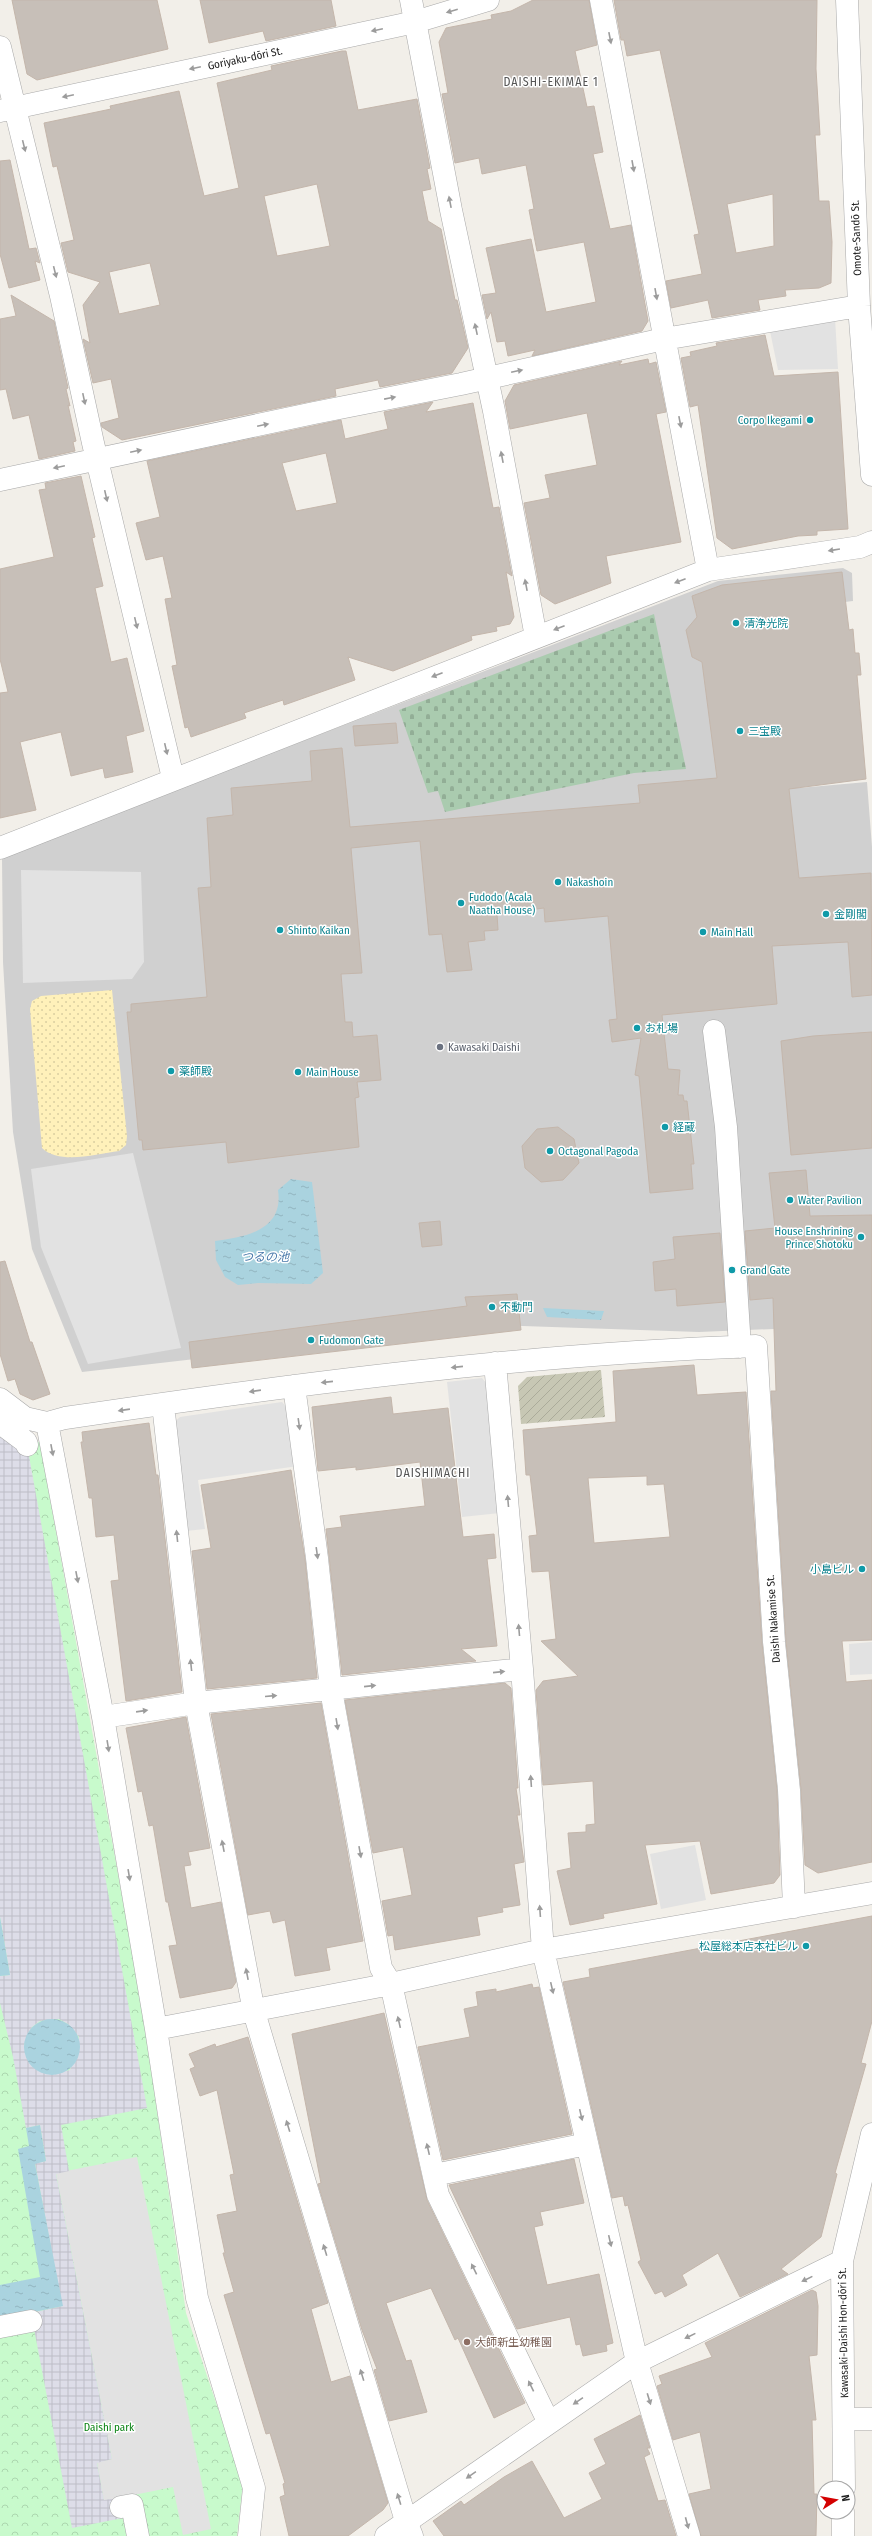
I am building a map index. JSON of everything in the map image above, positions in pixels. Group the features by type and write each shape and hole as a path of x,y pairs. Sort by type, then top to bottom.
{"street":[{"path":"411,0 536,637"},
{"name":"Goriyaku-dōri St.","path":"8,109 415,22 488,0"},
{"path":"601,0 708,570"},
{"name":"Omote-Sandō St.","path":"847,0 859,306 872,475"},
{"path":"0,47 8,109 61,296 97,458 174,778"},
{"path":"0,480 97,458 664,339 859,306"},
{"path":"0,848 174,778 708,570 860,547 872,542"},
{"path":"0,1399 25,1418 47,1423 65,1418 294,1386 495,1363 606,1354 740,1347 726,1127 714,1031"},
{"name":"Daishi Nakamise St.","path":"740,1347 756,1346 774,1642 789,1790 794,1907"},
{"path":"495,1363 522,1669 543,1950 637,2362 689,2536"},
{"path":"294,1386 317,1558 331,1690 381,1968 391,1984 438,2195 548,2421"},
{"path":"162,1404 196,1704 254,2012 409,2529"},
{"path":"0,1423 26,1442 27,1445"},
{"path":"47,1423 103,1717 156,2029 197,2298 254,2488 249,2536"},
{"path":"103,1717 196,1704 522,1669"},
{"path":"156,2029 254,2012 391,1984 543,1950 872,1893"},
{"name":"Kawasaki-Daishi Hon-dōri St.","path":"844,2480 842,2261 869,2159 872,2134"},
{"path":"434,2175 587,2144"},
{"path":"386,2536 409,2529 548,2421 637,2362 842,2261"},
{"path":"0,2327 32,2321"},
{"path":"844,2419 872,2419"},
{"path":"121,2507 132,2505 138,2536"},
{"path":"843,2520 843,2536"}],"shaded area":[{"path":"835,318 838,369 778,370 770,331"},
{"name":"Kawasaki Daishi","path":"843,568 852,573 853,601 789,609 799,788 867,782 872,847 872,1325 699,1332 492,1325 82,1372 32,1249 13,1132 3,962 2,857 718,581"},
{"path":"21,870 141,872 144,962 132,979 23,983"},
{"path":"133,1153 181,1348 88,1364 41,1247 31,1169"},
{"path":"601,1370 605,1417 521,1424 518,1386 527,1377"},
{"path":"482,1378 488,1385 500,1513 462,1517 447,1382"},
{"path":"282,1402 290,1411 298,1466 198,1480 205,1529 186,1531 171,1425 180,1417"},
{"path":"0,1434 27,1445 147,2108 61,2125 69,2171 56,2174 112,2459 97,2463 104,2500 118,2498 123,2518 72,2528 31,2313 62,2306 35,2163 46,2161 40,2125 26,2128 13,2057 0,2003 0,1976 10,1975 0,1917","holes":["59,2019 68,2024 79,2037 70,2070 66,2071 24,2045 32,2027 40,2021"]},
{"path":"872,1642 872,1674 850,1675 849,1644"},
{"path":"695,1845 706,1900 661,1909 650,1854"},
{"path":"137,2157 211,2529 183,2535 173,2487 104,2501 97,2462 112,2459 56,2173"}],"sand":[{"path":"112,990 127,1136 126,1145 119,1151 89,1156 58,1156 42,1148 30,1009 32,1001 41,996"}],"green space":[{"path":"654,614 686,769 634,773 445,812 438,791 428,793 399,710"},
{"name":"Daishi park","path":"0,1413 40,1443 143,2012 186,2313 243,2483 237,2536 0,2536"}],"water":[{"name":"つるの池","path":"291,1179 312,1182 323,1273 311,1284 258,1283 238,1285 225,1277 216,1260 215,1241 250,1234 269,1223 275,1214 278,1204 278,1190"},
{"path":"543,1308 604,1311 601,1320 547,1317"},
{"path":"0,1917 10,1975 0,1976"},
{"path":"47,2019 57,2019 72,2027 78,2036 80,2047 78,2058 72,2067 57,2075 47,2075 36,2070 29,2063 24,2052 24,2042 29,2031 36,2024"},
{"path":"40,2125 46,2161 35,2164 63,2306 0,2319 0,2285 40,2277 18,2149 29,2146 26,2128"}],"building":[{"path":"12,0 157,0 168,49 37,80 27,74"},
{"path":"200,0 331,0 336,26 266,41 263,31 209,43"},
{"path":"533,0 589,0 597,45 575,51 587,107 594,106 603,152 593,154 610,229 631,225 648,321 642,331 532,356 535,350 508,356 505,341 497,342 491,312 487,319 482,295 496,293 486,248 531,239 546,312 596,302 584,242 537,251 529,210 534,209 526,165 482,174 479,158 455,163 442,94 448,93 439,42 446,28 492,19 491,15 511,11"},
{"path":"614,0 817,0 816,69 820,135 815,135 819,201 829,201 832,242 831,283 819,288 785,290 786,296 758,300 760,310 712,318 708,300 671,308 666,281 702,274 694,235 699,234 660,50 627,56 624,40 621,40","holes":["773,194 774,246 736,253 727,204"]},
{"path":"346,51 358,110 417,99 430,168 427,169 431,189 422,191 428,221 441,229 455,300 457,300 468,348 452,373 380,387 378,380 335,389 336,396 122,440 102,427 101,423 119,418 111,379 93,383 83,339 90,343 83,305 100,282 68,272 61,243 74,240 57,166 53,167 44,123 111,109 110,106 179,91 204,196 239,188 217,83 272,70 271,66","holes":["317,184 330,246 277,256 264,196","150,263 160,305 119,314 109,272"]},
{"path":"10,160 29,249 36,248 40,263 35,261 40,280 9,288 0,254 0,161"},
{"path":"11,295 54,321 68,388 66,389 70,406 68,405 76,441 73,442 75,451 39,459 29,415 13,419 6,389 0,390 0,319 16,316"},
{"path":"765,335 774,376 838,372 848,529 817,531 817,535 798,536 732,549 717,538 698,405 690,407 681,358 691,356 690,352 717,346 716,343"},
{"path":"648,359 649,364 656,362 666,412 656,414 681,542 606,556 611,583 555,604 541,595 524,503 550,498 545,475 597,465 587,413 510,429 505,401 514,385 622,361 619,365"},
{"path":"433,402 426,412 473,403 493,508 499,507 512,576 506,572 514,617 510,624 496,627 497,631 471,636 472,640 393,671 348,657 355,680 284,705 283,700 244,713 246,718 191,737 188,727 185,728 172,666 177,665 165,599 172,598 163,556 146,560 136,523 160,517 147,461 341,420 345,439 388,429 384,412","holes":["326,453 337,503 296,511 282,463"]},
{"path":"81,476 95,537 92,538 103,586 95,588 111,662 127,658 144,731 126,736 133,772 105,778 103,768 71,776 61,732 20,742 36,810 0,818 0,693 8,692 0,659 0,569 54,557 39,490 46,489 45,483"},
{"path":"842,572 849,630 853,629 855,653 859,653 861,675 857,675 866,779 789,789 799,878 871,873 872,995 852,997 848,942 772,946 777,1004 662,1015 668,1069 680,1070 678,1095 683,1095 684,1101 687,1101 694,1164 691,1164 693,1189 650,1193 639,1076 635,1075 641,1038 612,1042 609,1020 617,1019 608,916 545,922 544,908 497,914 498,930 484,931 485,940 468,942 472,970 447,972 442,934 429,935 420,841 351,848 362,973 341,974 345,1022 352,1022 353,1037 377,1035 381,1080 357,1082 359,1097 355,1098 359,1147 228,1163 226,1142 143,1150 142,1140 139,1140 127,1012 131,1012 131,1004 207,997 198,888 211,887 207,818 233,815 231,788 312,781 310,751 342,748 350,827 640,803 638,785 717,778 702,662 692,657 686,630 697,617 692,596 722,585"},
{"path":"396,723 398,743 355,746 353,726"},
{"path":"872,1032 872,1148 791,1155 781,1041 813,1036"},
{"name":"Octagonal Pagoda","path":"558,1127 574,1139 579,1163 563,1180 541,1182 525,1168 522,1146 537,1129"},
{"path":"806,1170 810,1216 872,1215 872,1640 842,1641 846,1682 872,1680 872,1862 818,1873 805,1865 801,1789 786,1641 771,1391 776,1391 773,1298 750,1300 745,1231 775,1228 769,1173"},
{"path":"440,1221 442,1245 422,1247 419,1223"},
{"path":"720,1233 725,1302 677,1306 676,1289 655,1291 653,1262 675,1259 673,1237"},
{"path":"5,1261 30,1342 32,1342 50,1394 33,1400 20,1394 15,1379 8,1381 0,1354 0,1262"},
{"name":"Fudomon Gate","path":"517,1294 521,1330 192,1368 189,1342 467,1306 465,1297"},
{"path":"694,1365 697,1395 746,1392 762,1643 777,1791 780,1875 774,1883 711,1894 700,1841 645,1845 657,1904 603,1914 604,1918 570,1925 557,1871 571,1868 568,1833 586,1832 586,1825 595,1824 593,1781 543,1785 536,1690 543,1681 578,1676 541,1641 556,1639 549,1571 532,1572 529,1536 537,1535 530,1475 526,1475 523,1430 616,1422 613,1371","holes":["647,1476 647,1485 664,1484 670,1537 594,1543 588,1478"]},
{"path":"391,1397 393,1414 448,1408 463,1537 494,1534 496,1558 487,1559 497,1646 461,1649 476,1661 342,1675 326,1529 342,1527 340,1516 425,1506 420,1462 356,1470 356,1467 318,1471 312,1407"},
{"path":"149,1423 156,1475 158,1475 182,1692 126,1701 111,1581 119,1580 114,1535 96,1537 92,1498 89,1498 81,1442 83,1442 82,1432"},
{"path":"291,1470 305,1559 317,1678 207,1689 192,1551 211,1548 201,1485"},
{"path":"505,1683 511,1688 518,1788 516,1788 520,1815 517,1815 524,1862 514,1864 520,1905 502,1908 503,1912 477,1917 480,1935 395,1950 393,1935 388,1936 382,1901 412,1895 403,1847 373,1853 345,1700"},
{"path":"321,1703 363,1941 326,1948 330,1970 295,1976 285,1920 273,1923 270,1911 248,1915 211,1714"},
{"path":"186,1717 210,1848 188,1852 191,1865 184,1866 191,1908 221,1902 236,1982 232,1988 180,1998 169,1946 177,1945 168,1902 166,1902 153,1825 149,1826 142,1791 138,1792 126,1728"},
{"path":"872,1916 872,2021 861,2063 866,2064 835,2173 837,2174 821,2237 781,2269 788,2274 740,2297 718,2253 682,2275 687,2285 665,2297 662,2291 655,2294 638,2262 641,2260 628,2205 625,2206 623,2196 612,2198 563,1982 590,1977 589,1969"},
{"path":"532,1984 533,1988 539,1987 572,2134 443,2160 418,2047 470,2037 464,2009 478,2006 476,1992 496,1989 496,1992"},
{"path":"384,2013 427,2200 525,2403 494,2418 458,2338 455,2340 431,2288 386,2303 406,2361 411,2360 427,2412 389,2421 374,2370 377,2369 362,2330 318,2184 321,2183 292,2034"},
{"path":"248,2037 328,2303 311,2309 331,2382 350,2376 388,2503 383,2510 348,2536 289,2536 280,2497 285,2495 283,2484 285,2483 270,2433 266,2434 224,2295 234,2292 223,2253 225,2253 217,2215 237,2211 230,2175 234,2174 217,2090 200,2096 190,2069 195,2067 189,2054 215,2044 216,2047"},
{"path":"574,2159 584,2203 540,2212 543,2225 534,2227 547,2285 599,2274 613,2343 606,2345 607,2351 583,2356 580,2344 576,2345 570,2317 517,2329 449,2185"},
{"path":"812,2290 816,2292 818,2306 817,2355 809,2356 816,2420 812,2420 814,2494 816,2494 816,2536 701,2536 689,2494 711,2489 700,2432 673,2440 657,2386 662,2384 659,2376 712,2357 705,2343"},
{"path":"640,2415 650,2448 647,2448 650,2454 644,2457 658,2501 665,2500 676,2536 444,2536 433,2521 461,2501 464,2505 504,2477 532,2461 564,2518 602,2499 589,2473 606,2464 594,2439"}],"place":[{"name":"Corpo Ikegami","path":"810,420"},
{"name":"清浄光院","path":"736,623"},
{"name":"三宝殿","path":"740,731"},
{"name":"Nakashoin","path":"558,882"},
{"name":"Fudodo (Acala Naatha House)","path":"461,903"},
{"name":"金剛閣","path":"826,914"},
{"name":"Shinto Kaikan","path":"280,930"},
{"name":"Main Hall","path":"703,932"},
{"name":"お札場","path":"637,1028"},
{"name":"Kawasaki Daishi","path":"440,1047"},
{"name":"薬師殿","path":"171,1071"},
{"name":"Main House","path":"298,1072"},
{"name":"経蔵","path":"665,1127"},
{"name":"Octagonal Pagoda","path":"550,1151"},
{"name":"Water Pavilion","path":"790,1200"},
{"name":"House Enshrining Prince Shotoku","path":"861,1237"},
{"name":"Grand Gate","path":"732,1270"},
{"name":"不動門","path":"492,1307"},
{"name":"Fudomon Gate","path":"311,1340"},
{"name":"小島ビル","path":"862,1569"},
{"name":"松屋総本店本社ビル","path":"806,1946"},
{"name":"大師新生幼稚園","path":"467,2342"}],"district":[{"name":"DAISHI-EKIMAE 1","path":"551,82"},
{"name":"DAISHIMACHI","path":"433,1473"}]}
